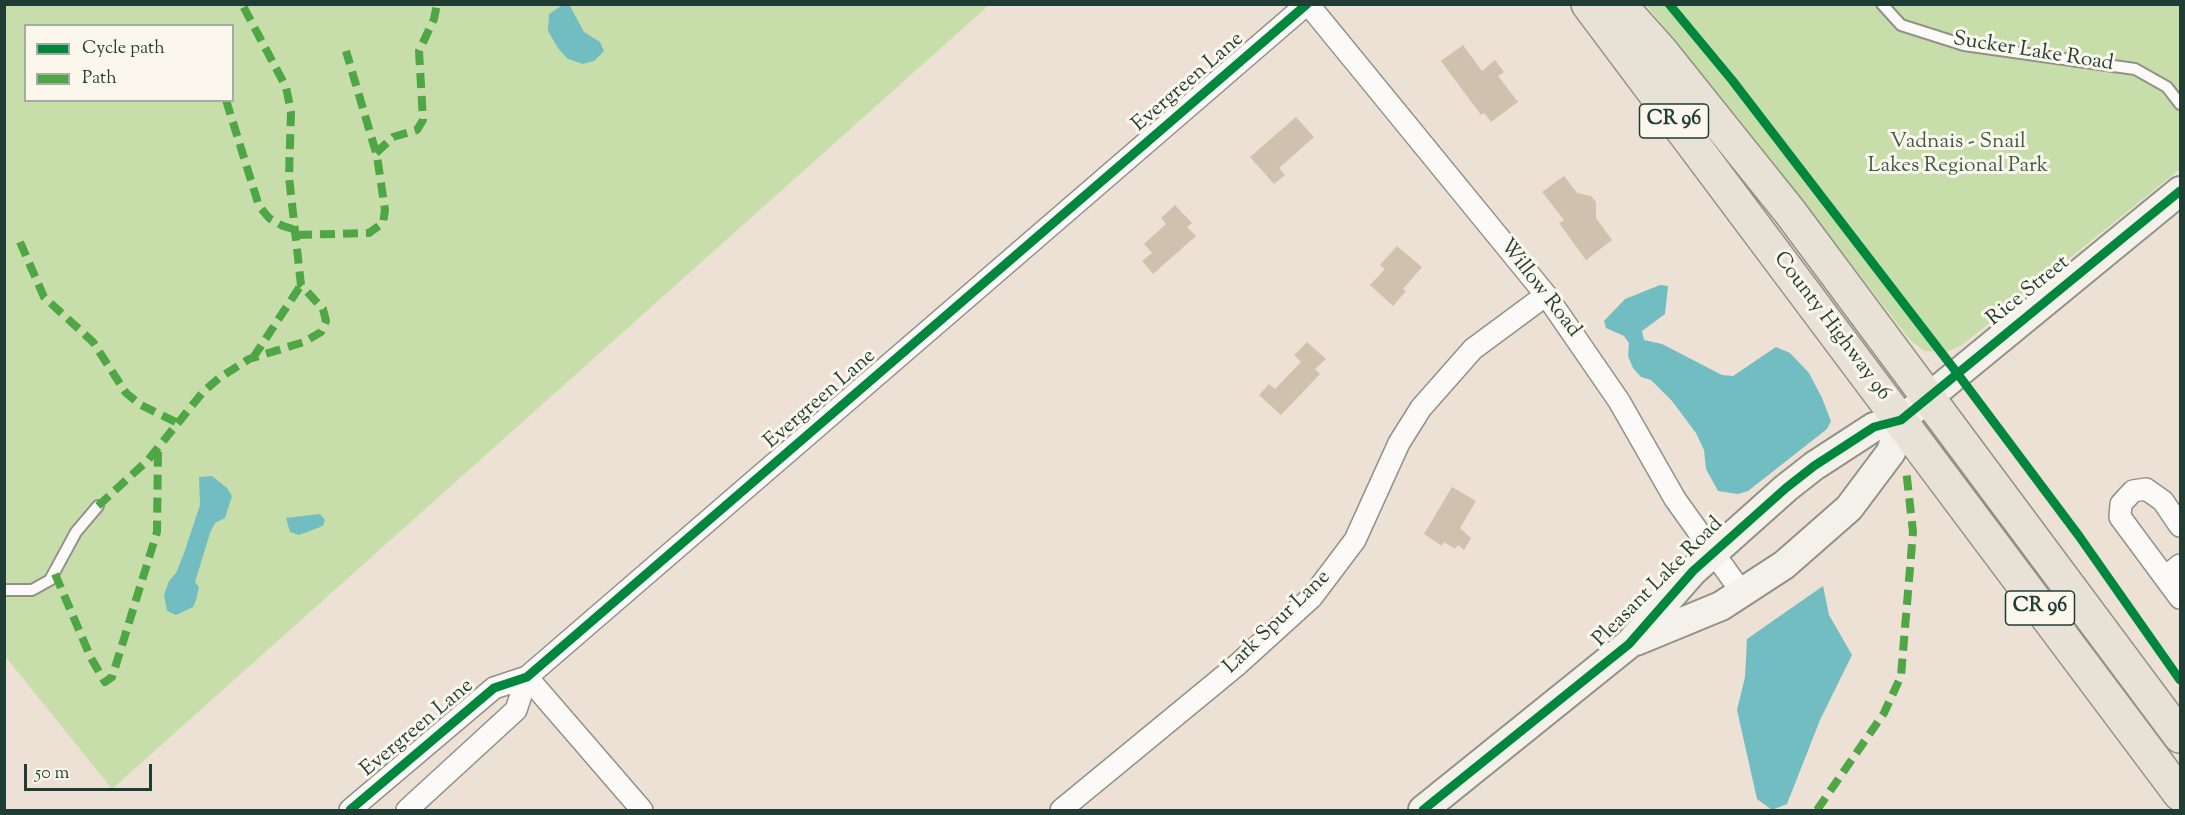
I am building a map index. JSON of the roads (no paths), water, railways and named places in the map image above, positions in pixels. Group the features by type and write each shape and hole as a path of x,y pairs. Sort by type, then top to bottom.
{"main road":[{"name":"County Highway 96","path":"1588,4 1637,73 2181,794"},
{"name":"County Highway 96","path":"1618,4 1661,51 1790,212 2181,735"}],"street":[{"name":"Willow Road","path":"1308,4 1546,295 1619,401 1675,499 1743,594"},
{"name":"Evergreen Lane","path":"350,810 494,688 527,676 1308,4"},
{"name":"Rice Street","path":"1901,420 2181,191"},
{"name":"Lark Spur Lane","path":"1061,810 1236,666 1312,597 1335,570 1355,540 1399,443 1420,408 1473,349 1546,295"},
{"name":"Pleasant Lake Road","path":"1423,810 1629,644 1713,551 1814,466 1874,427 1901,420"},
{"name":"Pleasant Lake Road","path":"1629,644 1720,606 1743,594 1784,565 1850,508 1891,452 1901,420"},
{"path":"2181,526 2163,501 2146,489 2133,491 2121,504 2120,517 2173,571 2181,598"},
{"path":"406,810 516,710 527,676"},
{"path":"527,676 642,810"}],"lane":[{"name":"Sucker Lake Road","path":"1882,4 1901,25 1964,45 2135,69 2167,87 2181,104"},
{"path":"4,590 32,590 50,580 76,532 98,506"}],"water":[{"path":"561,6 570,6 584,32 600,42 604,51 594,61 583,64 568,59 558,48 548,31 549,14"},
{"path":"1660,285 1668,286 1665,314 1642,331 1644,340 1662,344 1722,375 1733,376 1776,347 1790,353 1809,373 1822,398 1831,421 1827,429 1748,491 1738,494 1718,491 1706,469 1704,450 1696,433 1672,401 1651,380 1641,377 1633,368 1628,356 1629,343 1624,336 1606,328 1604,321 1625,299"},
{"path":"212,476 227,488 232,496 225,518 215,523 210,533 195,582 199,587 193,607 176,615 167,611 164,595 183,556 200,505 199,477"},
{"path":"320,514 325,520 323,526 299,535 290,532 286,518"},
{"path":"1823,586 1829,615 1852,655 1820,720 1787,804 1772,810 1757,799 1737,710 1745,677 1747,639"}],"park label":[{"name":"Vadnais - Snail Lakes Regional Park","path":"1958,155"}]}
